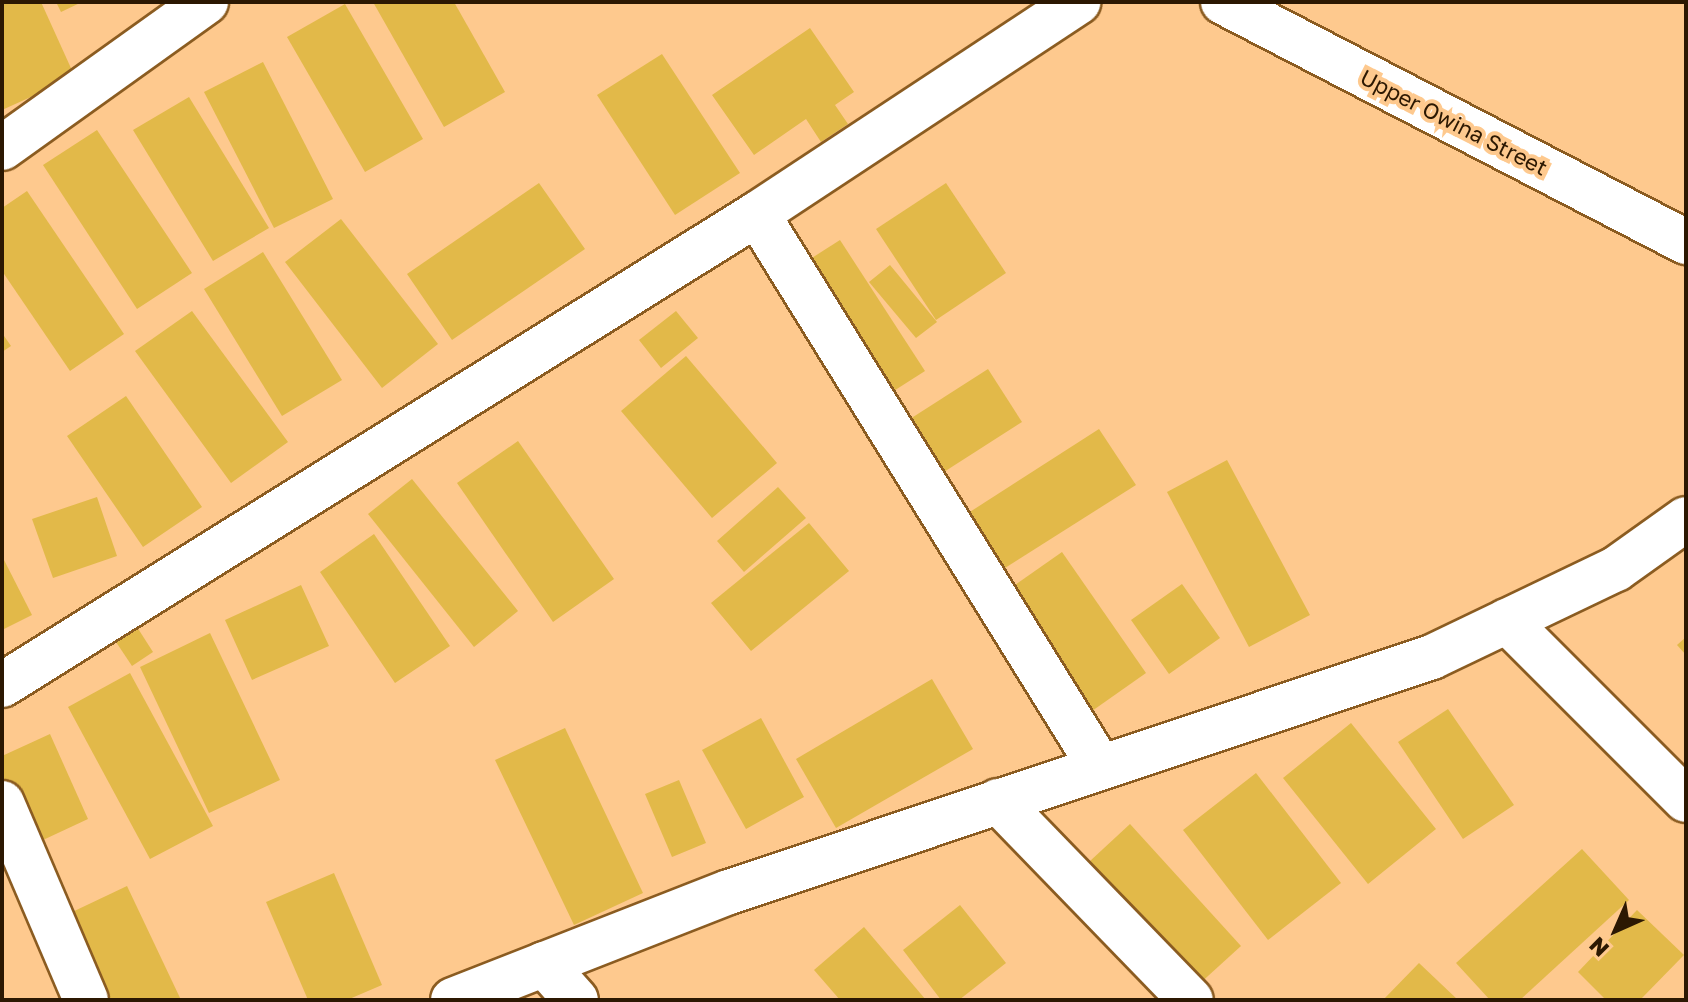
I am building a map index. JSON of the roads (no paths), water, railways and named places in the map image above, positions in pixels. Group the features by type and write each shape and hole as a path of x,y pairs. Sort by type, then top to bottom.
{"street":[{"path":"2,148 206,2"},
{"path":"2,685 757,214 1078,2"},
{"name":"Upper Owina Street","path":"1223,2 1686,242"},
{"path":"757,214 1100,767"},
{"path":"453,1000 729,892 1432,657 1616,569 1686,519"},
{"path":"1507,621 1686,800"},
{"path":"998,801 1191,1000"},
{"path":"2,803 86,1000"},
{"path":"544,964 576,1000"}]}
